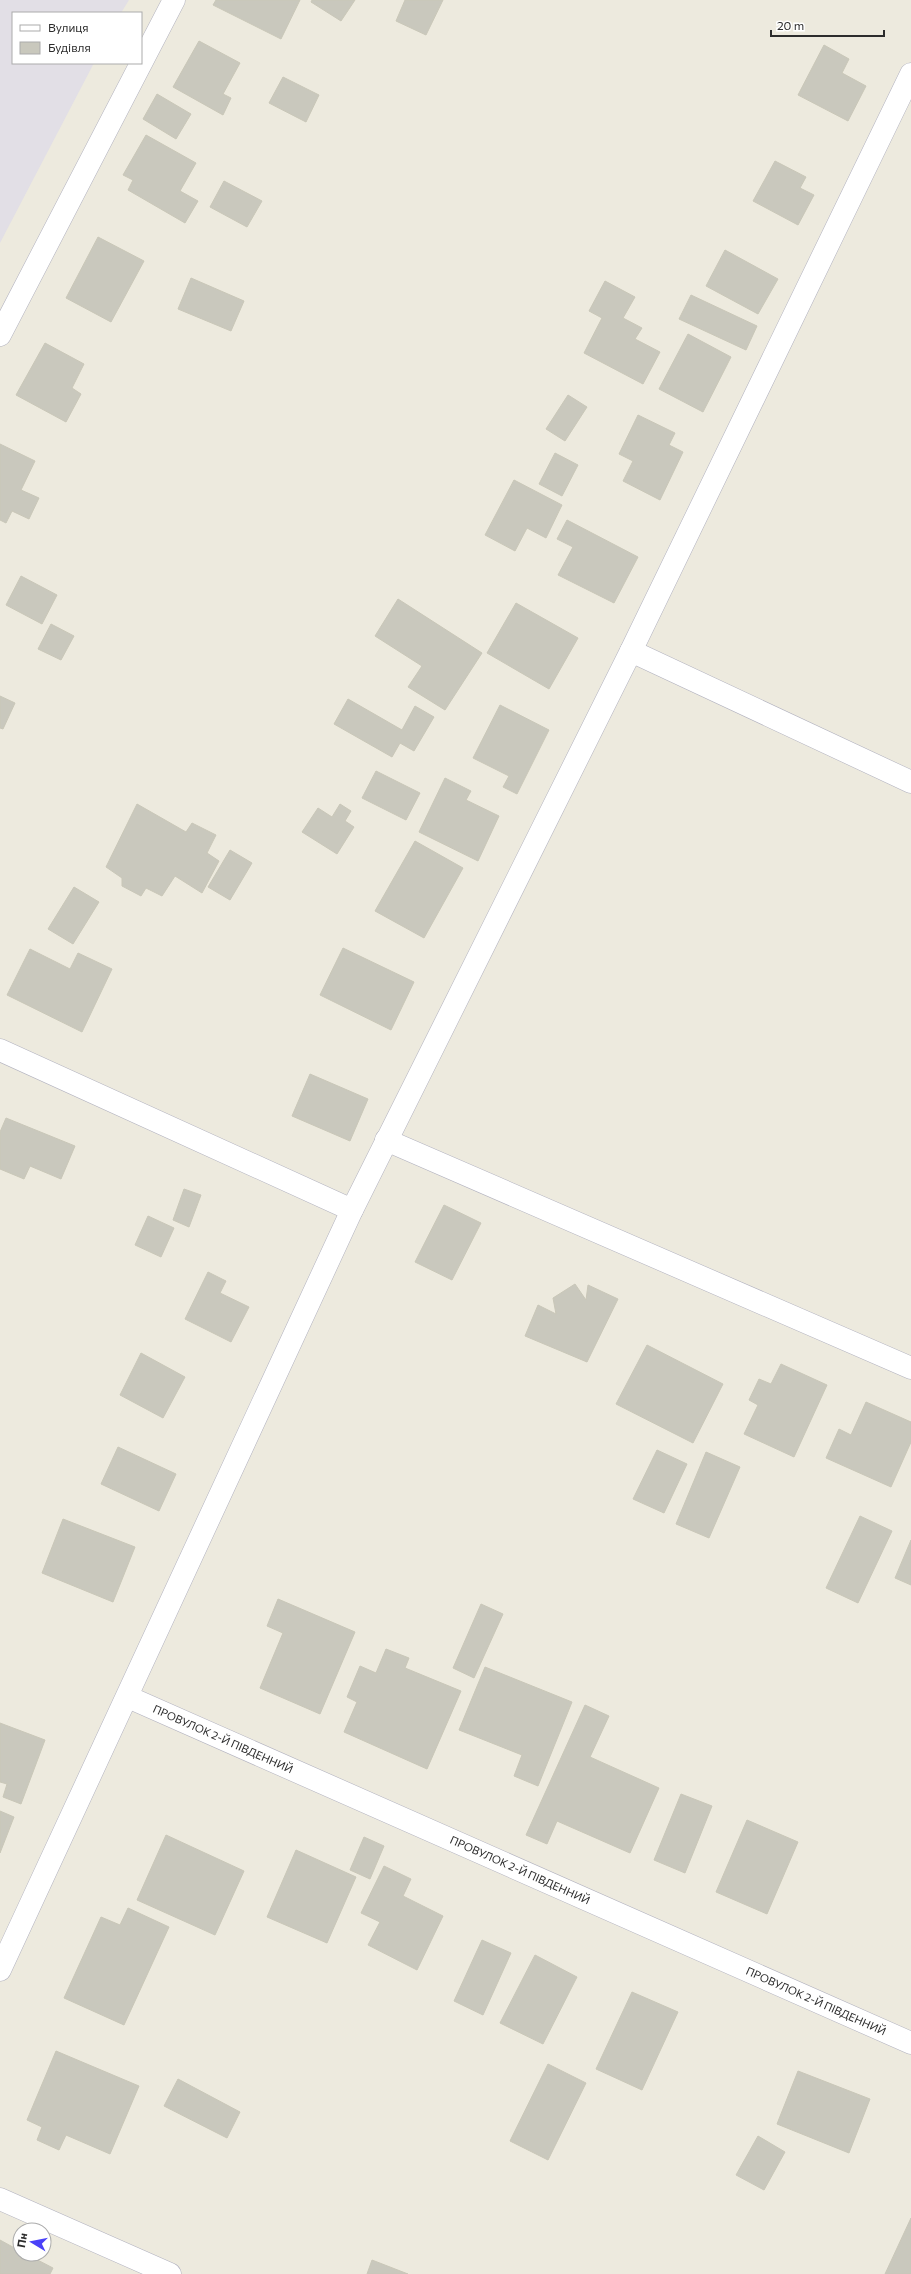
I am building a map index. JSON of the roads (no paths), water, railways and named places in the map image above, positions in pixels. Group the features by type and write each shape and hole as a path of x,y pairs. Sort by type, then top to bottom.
{"street":[{"path":"142,62 174,0"},
{"path":"0,335 141,64"},
{"path":"0,1970 128,1697 352,1210 631,651 911,74"},
{"path":"631,651 911,782"},
{"path":"0,1050 352,1210"},
{"path":"386,1140 911,1368"},
{"name":"ПРОВУЛОК 2-Й ПІВДЕННИЙ","path":"128,1697 911,2044"},
{"path":"0,2199 170,2274"}]}
